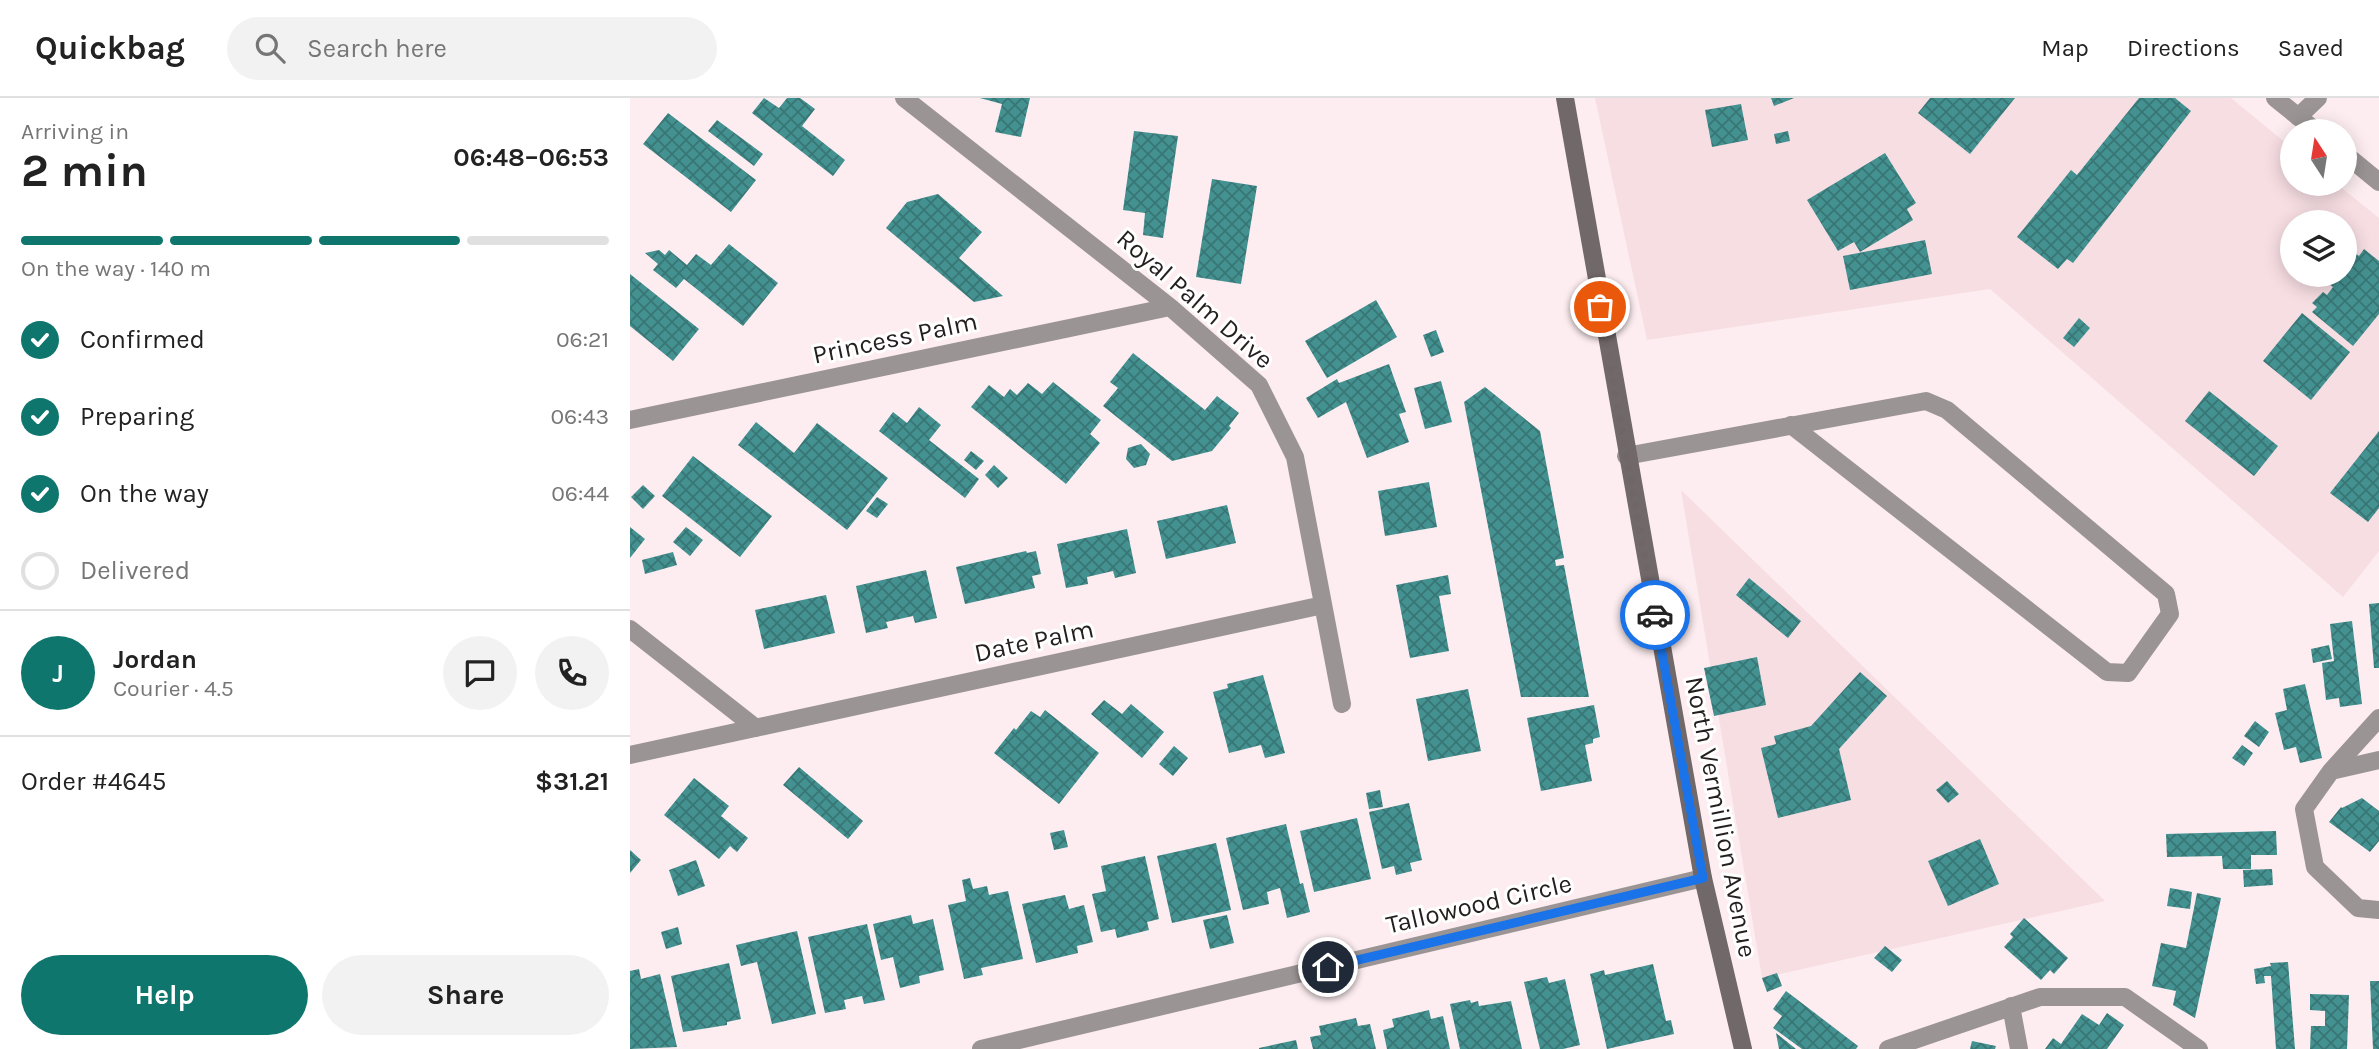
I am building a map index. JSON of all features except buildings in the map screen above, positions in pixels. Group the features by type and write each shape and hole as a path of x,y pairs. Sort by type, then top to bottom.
{"street":[{"name":"Royal Palm Drive","path":"904,98 1170,307 1259,385 1295,457 1342,704"},
{"name":"North Vermillion Avenue","path":"1564,98 1703,878 1743,1049"},
{"path":"2275,98 2301,119"},
{"path":"2298,117 2318,98"},
{"path":"2357,165 2379,182"},
{"name":"Princess Palm","path":"630,420 1170,307"},
{"path":"1626,456 1790,425 1926,401 1947,410 2166,594 2170,614 2128,673 2107,673 1790,425"},
{"name":"Date Palm","path":"630,755 1323,605"},
{"path":"630,629 756,728"},
{"path":"2379,718 2332,771 2305,809 2315,867 2358,908 2379,910"},
{"path":"2332,771 2379,760"},
{"name":"Tallowood Circle","path":"981,1049 1703,878"},
{"path":"1888,1049 2040,997 2125,998 2199,1049"},
{"path":"2011,1006 2019,1049"}],"shaded area":[{"path":"1595,98 2231,98 2280,138 2280,196 2352,196 2379,218 2379,551 2343,597 1990,289 1647,340"},
{"path":"1681,490 2105,901 1762,978"}],"way so far":[{"path":"1600,307 1655,615"}],"route":[{"path":"1328,967 1703,878 1655,615"}]}
